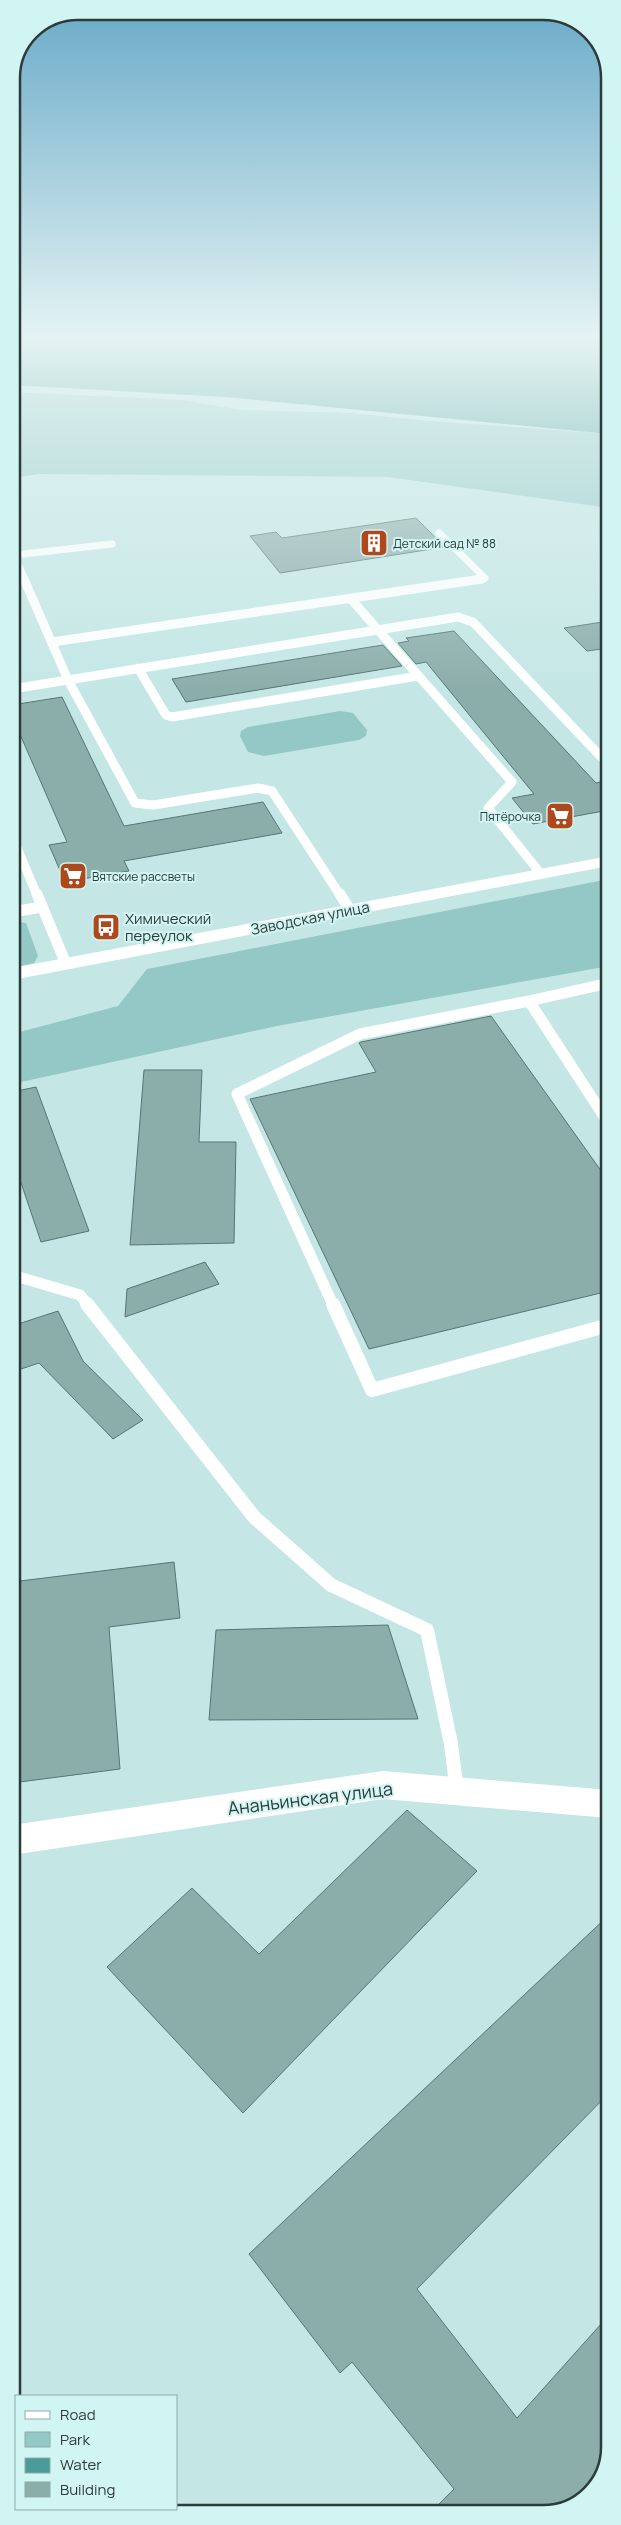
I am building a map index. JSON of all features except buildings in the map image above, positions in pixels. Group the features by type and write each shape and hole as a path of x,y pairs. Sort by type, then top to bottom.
{"street":[{"name":"Заводская улица","path":"20,973 601,863"},
{"name":"Ананьинская улица","path":"20,1839 383,1785 601,1803"}],"lane":[{"path":"52,642 485,578 439,533"},
{"path":"20,551 112,544"},
{"path":"20,568 68,680 135,803 153,806 258,788 272,791 350,910"},
{"path":"350,598 512,782 488,808 541,874"},
{"path":"20,687 458,617 473,622 601,757"},
{"path":"138,668 166,715 172,717 418,676"},
{"path":"20,855 66,964"},
{"path":"20,911 42,907"},
{"path":"601,985 530,1001 360,1034 237,1094 372,1390 601,1327"},
{"path":"530,1001 601,1112"},
{"path":"20,1277 80,1295 254,1517 331,1585 427,1630 451,1744 458,1791"}],"green space":[{"path":"20,454 601,454 601,507 388,477 40,474 20,477"},
{"path":"340,711 353,713 367,730 366,736 359,740 264,756 248,752 240,736 241,731 248,727"},
{"path":"601,881 601,967 277,1026 20,1082 20,1032 118,1006 147,969"},
{"path":"20,922 26,923 38,956 34,963 20,966"}],"place":[{"name":"Детский сад № 88","path":"374,543"},
{"name":"Пятёрочка","path":"560,816"},
{"name":"Вятские рассветы","path":"73,876"},
{"name":"Химический переулок","path":"106,927"}]}
